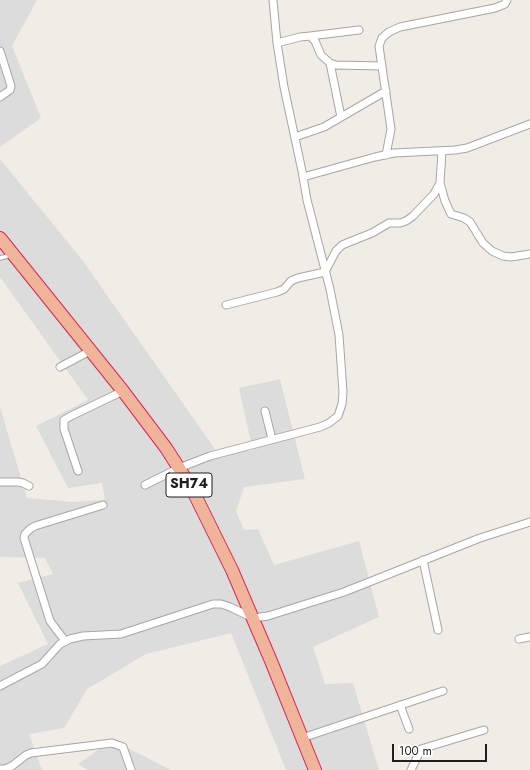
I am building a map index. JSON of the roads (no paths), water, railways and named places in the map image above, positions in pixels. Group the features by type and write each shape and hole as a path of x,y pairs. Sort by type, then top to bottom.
{"highway":[{"name":"SH74","path":"0,238 152,429 179,468 197,498 211,525 253,618 314,770"}],"street":[{"path":"145,485 179,468 210,456 320,427 338,416 342,404 343,392 339,335 307,200 281,68 273,0"},
{"path":"386,155 391,129 379,46 379,42 382,38 389,32 400,27 495,8 505,4 507,0"},
{"path":"277,42 359,30"},
{"path":"310,36 315,41 321,55 330,63 336,65 382,66"},
{"path":"0,51 11,86 10,90 0,97"},
{"path":"330,63 341,117"},
{"path":"295,137 324,127 386,91"},
{"path":"303,177 386,155 467,148 530,124"},
{"path":"442,151 440,183 451,214 470,222 487,247 503,256 512,257 530,254"},
{"path":"226,305 277,292 284,289 291,281 298,278 325,272 336,251 342,245 372,233 389,223 400,223 406,221 413,216 434,194 440,183"},
{"path":"60,367 90,351"},
{"path":"78,471 64,429 64,420 123,391"},
{"path":"265,411 272,439"},
{"path":"0,482 18,482 29,486"},
{"path":"65,641 50,621 24,538 25,534 35,526 102,505"},
{"path":"0,686 42,664 60,644 65,641 83,636 121,634 213,604 222,604 253,618 268,616 327,598 480,538 529,524"},
{"path":"423,560 438,630"},
{"path":"519,639 530,637"},
{"path":"302,738 443,691"},
{"path":"400,705 409,730"},
{"path":"411,770 421,749 484,730"},
{"path":"0,768 5,769 12,766 31,753 112,743 123,747 131,770"}],"lane":[{"path":"0,258 13,255"}]}
